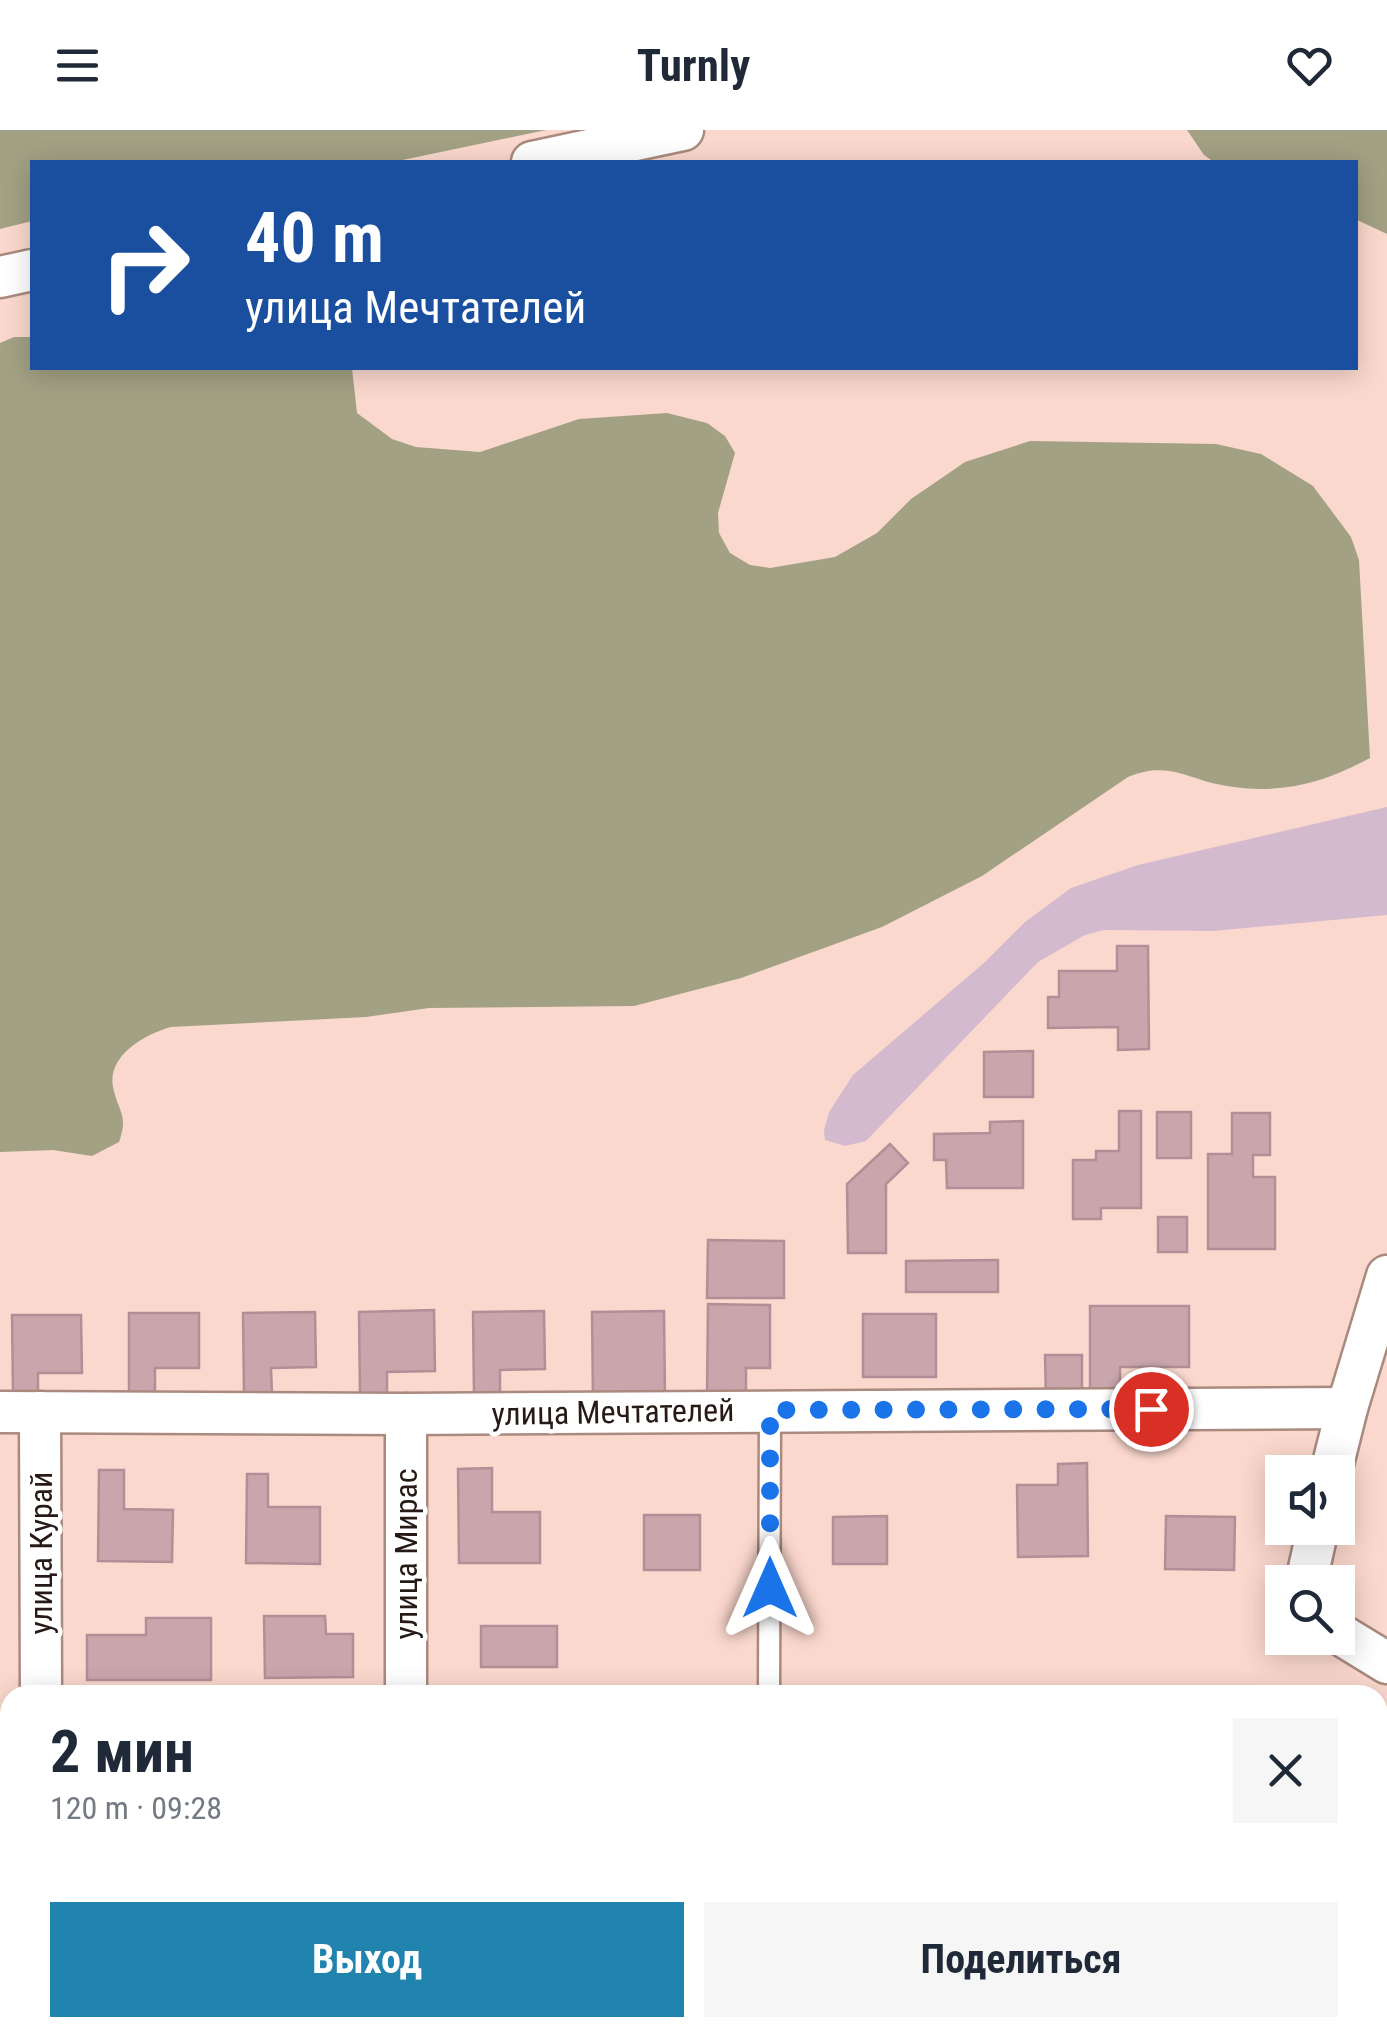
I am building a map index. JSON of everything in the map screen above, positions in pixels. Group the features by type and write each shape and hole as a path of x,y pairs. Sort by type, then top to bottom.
{"street":[{"path":"541,160 683,130"},
{"path":"0,277 30,270"},
{"path":"1336,1455 1387,1276"},
{"name":"улица Мечтателей","path":"0,1412 406,1414 1347,1408"},
{"name":"улица Курай","path":"40,1412 41,1685"},
{"name":"улица Мирас","path":"406,1414 406,1685"},
{"path":"1355,1643 1387,1663"}],"lane":[{"path":"769,1685 770,1410"}],"green space":[{"path":"0,130 546,130 403,160 30,160 30,222 0,229"},
{"path":"1187,130 1387,130 1387,234 1358,220 1358,160 1211,160"},
{"path":"14,337 30,337 30,370 352,370 357,413 392,439 416,447 480,452 579,419 667,413 707,423 725,436 735,453 718,513 719,533 730,553 750,565 770,568 835,557 877,533 911,499 965,462 1030,441 1216,444 1261,454 1313,486 1351,537 1359,560 1370,758 1319,780 1283,788 1227,786 1156,770 1128,777 982,876 882,927 741,978 634,1006 429,1008 366,1017 171,1027 140,1041 116,1065 113,1087 123,1119 119,1142 92,1156 53,1150 0,1152 0,343"}],"shaded area":[{"path":"1387,807 1387,915 1213,931 1104,930 1085,935 1038,962 866,1141 845,1146 825,1140 829,1112 853,1075 985,962 1025,922 1071,888 1138,865"}],"building":[{"path":"1117,946 1148,946 1149,1049 1118,1050 1118,1027 1048,1028 1048,997 1059,997 1059,971 1117,971"},
{"path":"1033,1051 1033,1097 984,1097 984,1052"},
{"path":"1119,1111 1141,1111 1141,1208 1101,1208 1101,1219 1073,1219 1073,1160 1096,1160 1096,1151 1119,1151"},
{"path":"1157,1112 1191,1112 1191,1158 1157,1158"},
{"path":"1232,1113 1270,1113 1270,1155 1253,1155 1253,1177 1275,1177 1275,1249 1208,1249 1208,1154 1232,1154"},
{"path":"1023,1121 1023,1188 947,1188 946,1160 934,1160 934,1134 990,1133 990,1122"},
{"path":"890,1144 908,1163 886,1184 886,1253 848,1253 847,1184"},
{"path":"1158,1217 1187,1217 1187,1252 1158,1252"},
{"path":"708,1240 784,1241 784,1298 707,1298"},
{"path":"998,1260 998,1292 906,1292 906,1261"},
{"path":"708,1304 770,1305 770,1368 746,1368 746,1397 707,1397"},
{"path":"1090,1306 1189,1306 1189,1367 1120,1367 1120,1394 1090,1394"},
{"path":"434,1310 435,1371 387,1372 387,1397 360,1397 359,1312"},
{"path":"544,1311 545,1369 500,1370 500,1395 474,1395 473,1312"},
{"path":"664,1311 665,1397 593,1398 592,1312"},
{"path":"315,1312 316,1367 271,1368 272,1394 244,1394 243,1313"},
{"path":"129,1313 199,1313 199,1368 155,1368 155,1395 129,1394"},
{"path":"863,1314 936,1314 936,1377 863,1377"},
{"path":"12,1315 81,1315 82,1373 38,1373 38,1394 13,1394"},
{"path":"1045,1355 1082,1355 1082,1398 1046,1399"},
{"path":"1087,1463 1088,1556 1018,1557 1017,1485 1058,1485 1058,1464"},
{"path":"492,1468 492,1512 540,1512 540,1563 459,1563 458,1469"},
{"path":"99,1470 124,1470 124,1509 173,1510 172,1562 98,1561"},
{"path":"247,1474 268,1474 268,1507 320,1507 320,1564 246,1563"},
{"path":"644,1515 700,1515 700,1570 644,1570"},
{"path":"887,1516 887,1564 833,1564 833,1517"},
{"path":"1166,1516 1235,1517 1234,1570 1165,1569"},
{"path":"264,1616 325,1616 326,1634 353,1634 353,1677 265,1678"},
{"path":"146,1618 211,1618 211,1680 87,1680 87,1635 146,1635"},
{"path":"481,1626 557,1626 557,1667 481,1667"}],"route":[{"path":"770,1588 770,1410 1151,1409"}]}
